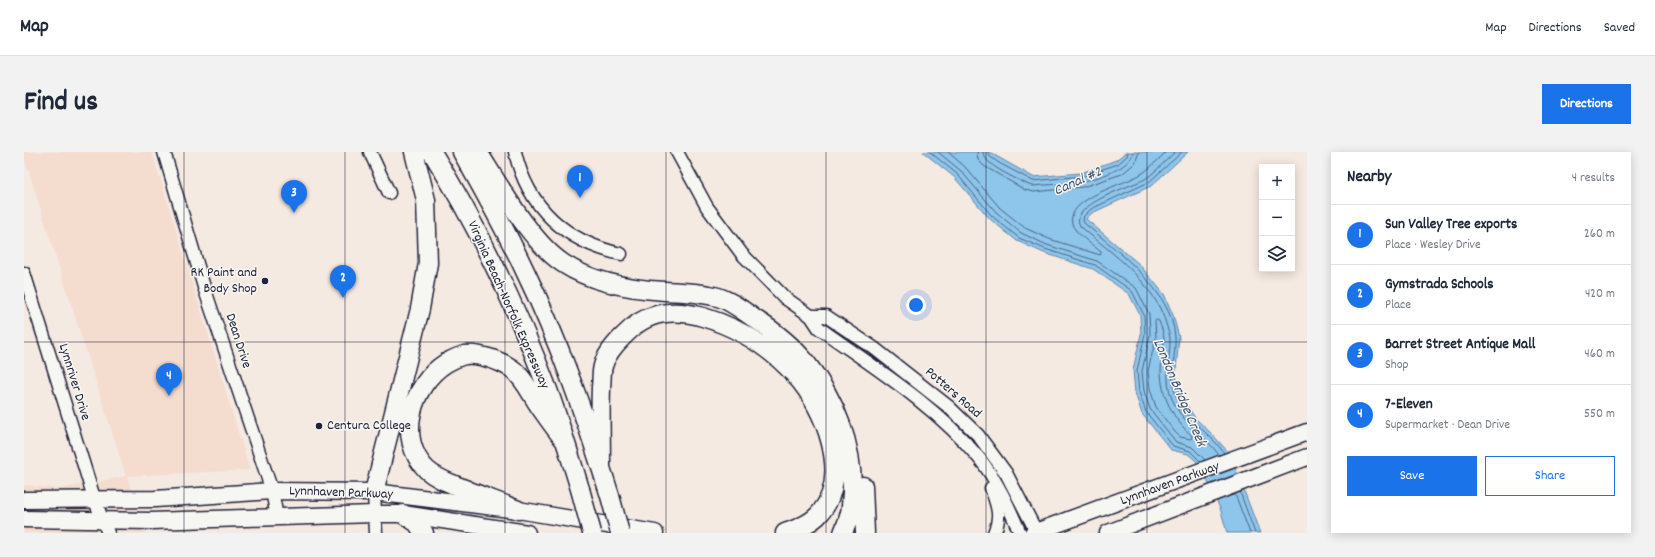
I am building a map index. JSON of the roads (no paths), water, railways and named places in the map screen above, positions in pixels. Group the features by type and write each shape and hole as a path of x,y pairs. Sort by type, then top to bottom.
{"highway":[{"path":"374,492 420,309 428,263 426,200 414,152"},
{"name":"Virginia Beach-Norfolk Expressway","path":"432,152 477,233 526,336 548,391 565,441 592,533"},
{"name":"Virginia Beach-Norfolk Expressway","path":"462,152 494,209 525,271 568,372 601,466 620,533"},
{"path":"478,152 527,227 550,254 564,264 604,282 633,288 701,293 720,298 738,307 763,324 798,353 819,380 838,416 849,455 851,475 851,507 850,516 843,533"},
{"path":"601,466 600,406 603,366 611,350 635,325 658,314 679,312 715,321 747,335 775,355 796,376 807,390 824,421 833,455 834,482 832,493 828,503 820,514 806,524 785,533"},
{"path":"518,510 441,480 421,463 412,443 410,423 412,408 422,386 440,367 467,354 502,363 513,369 524,382 565,441"},
{"path":"838,416 852,431 860,448 863,471 865,533"},
{"path":"403,514 417,523 424,533"}],"main road":[{"name":"Lynnhaven Parkway","path":"1036,533 1307,432"},
{"name":"Lynnhaven Parkway","path":"1108,533 1307,458"},
{"name":"Lynnhaven Parkway","path":"24,500 95,501 155,499 272,491 374,492 518,510 655,533"},
{"name":"Lynnhaven Parkway","path":"24,519 106,527 277,517 403,514 527,533"}],"street":[{"name":"Dean Drive","path":"164,152 204,287 272,491 277,517"},
{"path":"370,152 389,193"},
{"path":"515,152 523,179 533,197 556,223 580,240 598,248 621,254"},
{"name":"Potters Road","path":"677,152 707,207 742,254 785,298 811,316 819,328 897,383 948,424 980,459 996,483 1020,533"},
{"name":"Lynnriver Drive","path":"24,273 95,501 106,527"},
{"name":"Potters Road","path":"811,316 826,316 874,348 949,407 978,435 1006,473 1036,533"},
{"path":"980,459 998,506 998,523 994,533"},
{"path":"374,492 376,533"}],"water":[{"path":"923,152 989,152 1033,177 1081,173 1116,160 1126,152 1188,152 1151,186 1092,213 1086,219 1139,264 1164,294 1173,315 1179,337 1176,370 1177,384 1181,396 1195,418 1230,454 1260,533 1227,533 1221,511 1210,486 1196,461 1188,454 1171,450 1142,414 1135,393 1133,370 1141,334 1140,315 1129,294 1093,269 1044,253 1017,241 990,219 954,177"}],"place":[{"name":"Sun Valley Tree exports","path":"580,198"},
{"name":"Barret Street Antique Mall","path":"294,213"},
{"name":"RK Paint and Body Shop","path":"265,281"},
{"name":"Gymstrada Schools","path":"343,298"},
{"name":"7-Eleven","path":"169,396"},
{"name":"Centura College","path":"319,426"}],"water label":[{"name":"Canal #2","path":"1078,182"},
{"name":"London Bridge Creek","path":"1179,393"}]}
